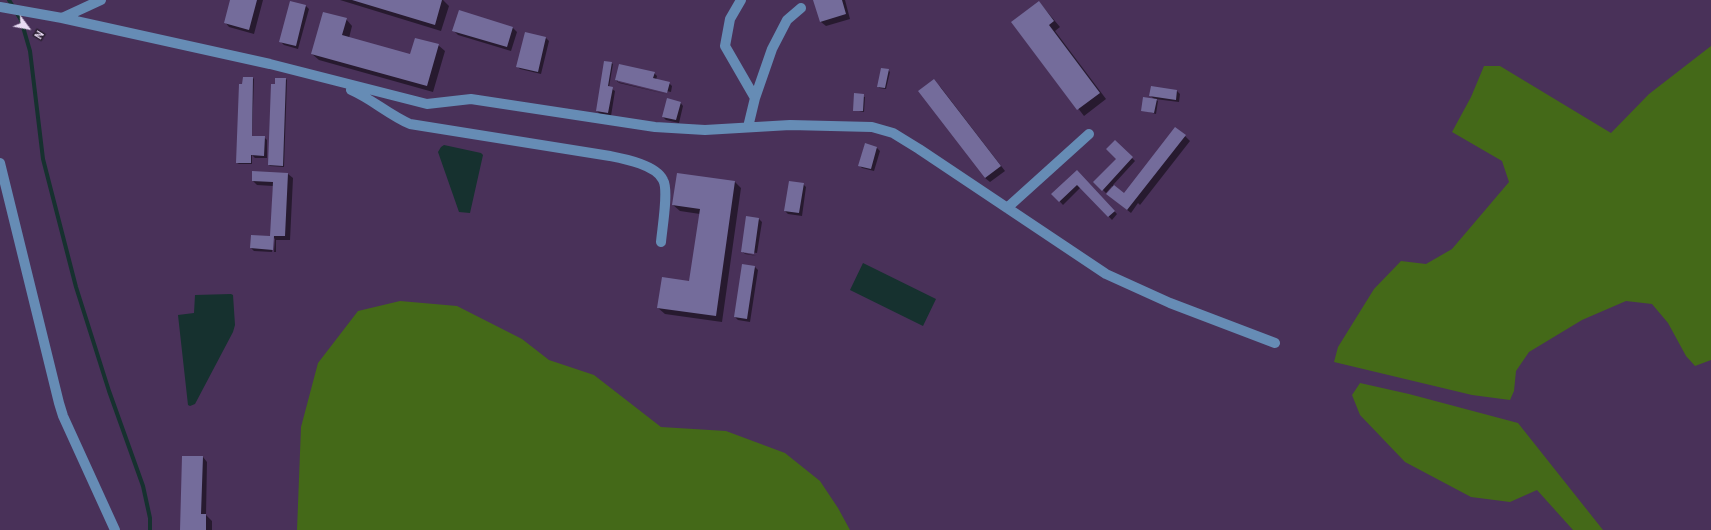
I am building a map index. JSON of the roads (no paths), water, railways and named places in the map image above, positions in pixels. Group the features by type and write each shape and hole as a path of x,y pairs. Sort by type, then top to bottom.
{"street":[{"path":"62,18 100,0"},
{"path":"741,0 730,19 725,46 754,98"},
{"path":"3,7 62,18 270,64 427,104 471,99 654,127 705,130 790,125 872,127 893,133 1106,274 1170,303 1275,343"},
{"path":"748,127 754,98 772,49 787,20 801,8"},
{"path":"326,78 361,94 397,118 410,124 610,156 630,160 652,169 663,179 666,189 661,242"},
{"path":"1008,208 1089,134"},
{"path":"0,163 63,416 115,530"}],"waterway":[{"path":"9,0 21,20 30,51 43,159 76,287 109,391 143,486 150,518 150,530"}]}
